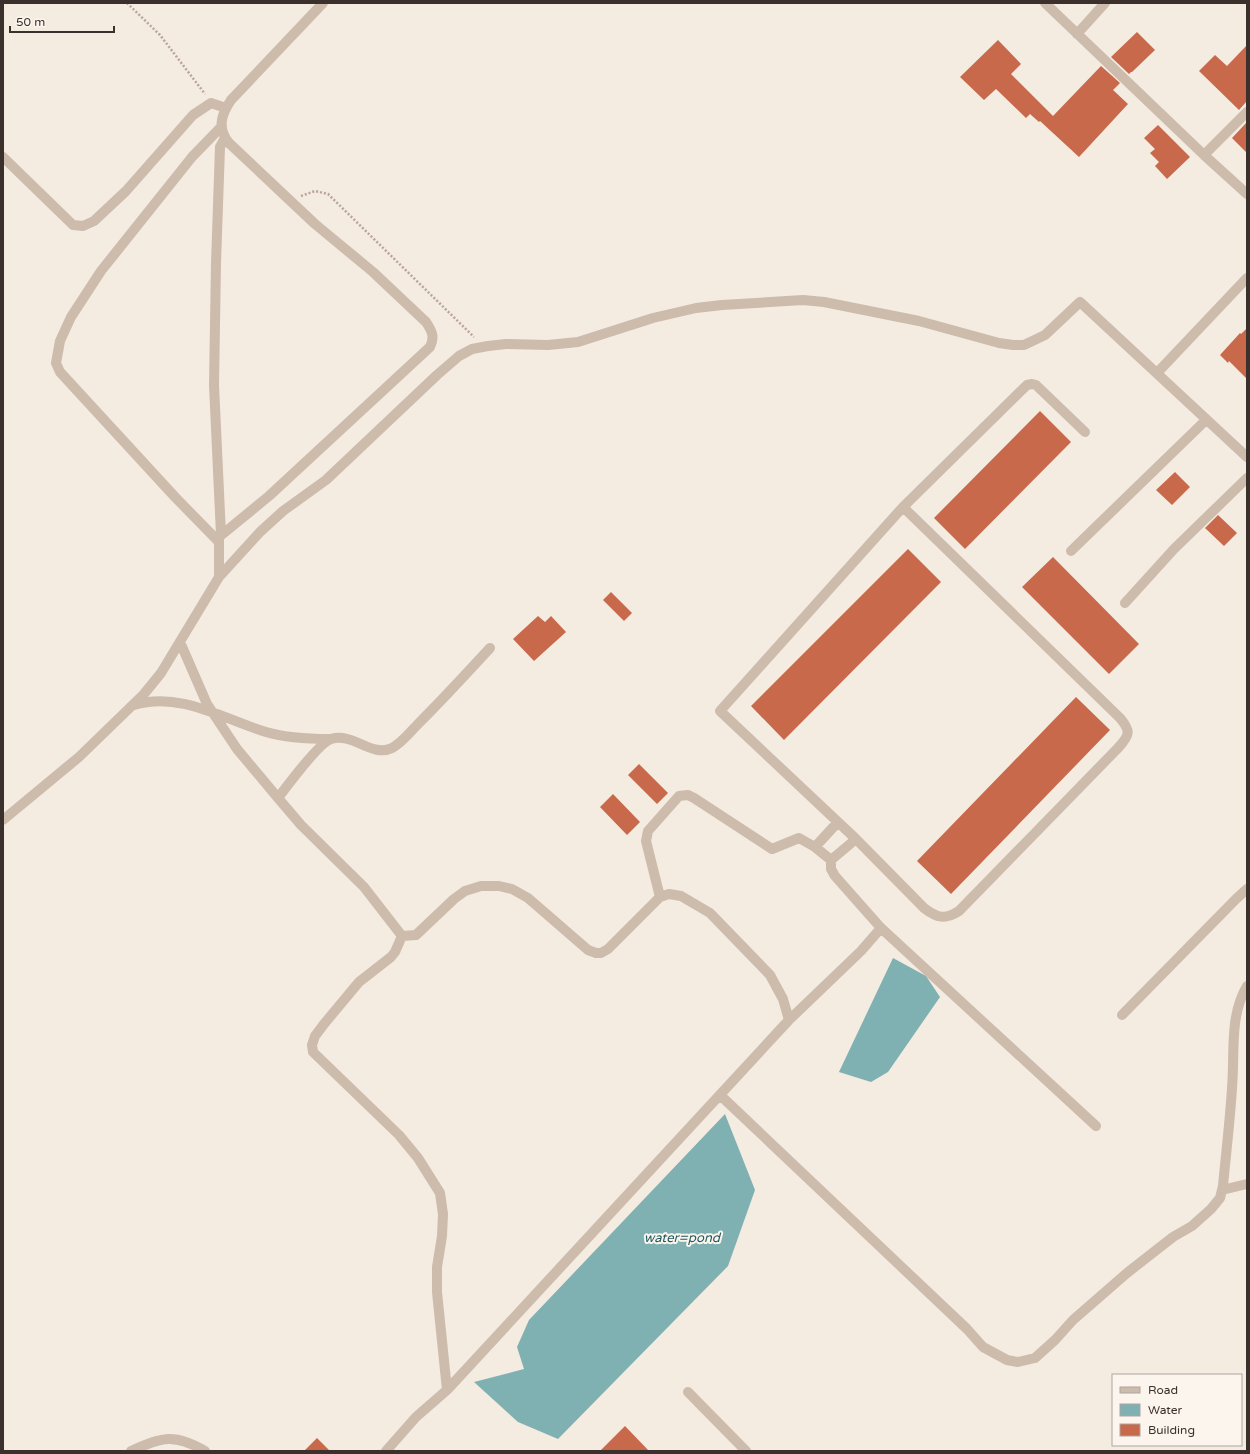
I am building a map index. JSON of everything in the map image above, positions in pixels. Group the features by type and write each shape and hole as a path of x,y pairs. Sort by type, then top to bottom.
{"street":[{"path":"220,538 269,496 366,407 430,347 434,339 426,322 373,272 315,224 225,138 221,118 231,100 323,3"},
{"path":"1045,3 1204,155 1247,194"},
{"path":"1077,34 1105,3"},
{"path":"3,157 73,225 83,226 94,221 126,191 193,115 211,103 226,108"},
{"path":"1204,155 1247,112"},
{"path":"220,538 175,497 60,372 56,363 60,341 71,317 101,271 192,158 222,126"},
{"path":"219,577 220,538 214,385 220,147 225,138"},
{"path":"1157,373 1247,278"},
{"path":"3,820 79,757 144,694 161,673 219,577 266,527 283,511 326,480 437,375 459,356 472,349 484,346 506,344 548,345 578,342 653,318 696,308 803,300 824,302 919,321 999,343 1024,345 1045,335 1080,302 1247,457"},
{"path":"903,507 1120,718 1127,726 1128,735 1118,748 959,911 944,917 934,916 924,908 856,839 720,711 903,507 1027,385 1036,385 1085,432"},
{"path":"1071,551 1206,420"},
{"path":"1125,603 1174,549 1247,478"},
{"path":"180,642 207,704 237,749 301,825 364,887 402,936"},
{"path":"133,706 144,702 162,700 212,711 266,732 297,739 347,738 378,750 385,751 393,748 429,713 490,648"},
{"path":"278,798 299,771 324,743 330,739"},
{"path":"660,897 646,841 648,831 679,796 688,795 694,798 772,849 798,838 815,847 831,860"},
{"path":"815,847 838,822"},
{"path":"856,839 831,860 831,869 835,876 881,928 1096,1126"},
{"path":"402,936 416,935 454,899 465,891 481,886 499,886 512,889 528,898 551,917 577,942 588,950 601,953 608,949 660,897 669,894 681,896 710,913 770,975 783,999 789,1020"},
{"path":"1122,1015 1247,889"},
{"path":"386,1451 416,1417 447,1390 789,1020 861,951 881,928"},
{"path":"402,936 395,952 391,957 359,982 315,1036 312,1045 313,1052 399,1135 418,1158 440,1193 443,1214 442,1236 437,1267 437,1292 447,1390"},
{"path":"720,1095 967,1329 984,1347 1007,1360 1018,1362 1035,1358 1055,1340 1072,1320 1127,1273 1173,1237 1192,1226 1212,1209 1220,1198 1232,1086 1235,1025 1241,996 1247,986"},
{"path":"1222,1190 1247,1184"},
{"path":"688,1392 746,1451"},
{"path":"131,1451 163,1439 179,1439 205,1451"}],"path":[{"path":"128,3 160,35 211,103"},
{"path":"289,200 315,191 328,194 484,346"}],"water":[{"path":"893,958 926,976 940,997 888,1072 871,1082 839,1072"},
{"name":"water=pond","path":"725,1114 755,1190 728,1266 558,1439 518,1422 474,1382 524,1369 517,1347 529,1320"}],"building":[{"path":"1137,32 1155,50 1129,74 1111,57"},
{"path":"998,40 1021,64 1011,74 1053,116 1101,66 1120,83 1113,90 1128,104 1079,157 1040,121 1039,122 1030,114 1026,118 996,89 984,100 960,77"},
{"path":"1247,45 1247,101 1239,110 1199,71 1215,55 1227,66"},
{"path":"1247,122 1247,153 1232,138"},
{"path":"1158,125 1190,157 1167,179 1155,166 1159,162 1150,153 1155,149 1144,138"},
{"path":"1247,328 1247,379 1229,361 1228,363 1220,355 1240,333 1241,334"},
{"path":"1040,411 1071,442 965,549 934,518"},
{"path":"1175,472 1190,487 1172,505 1156,490"},
{"path":"1218,515 1237,533 1224,546 1205,528"},
{"path":"908,549 941,582 784,740 751,706"},
{"path":"1053,557 1139,644 1109,674 1022,587"},
{"path":"611,592 632,613 624,621 603,600"},
{"path":"538,616 545,622 551,616 566,632 534,661 513,639"},
{"path":"1076,697 1110,730 951,894 917,861"},
{"path":"639,764 668,793 657,804 628,775"},
{"path":"613,794 640,822 627,835 600,807"},
{"path":"625,1426 649,1451 600,1451"},
{"path":"317,1438 330,1451 304,1451"}]}
